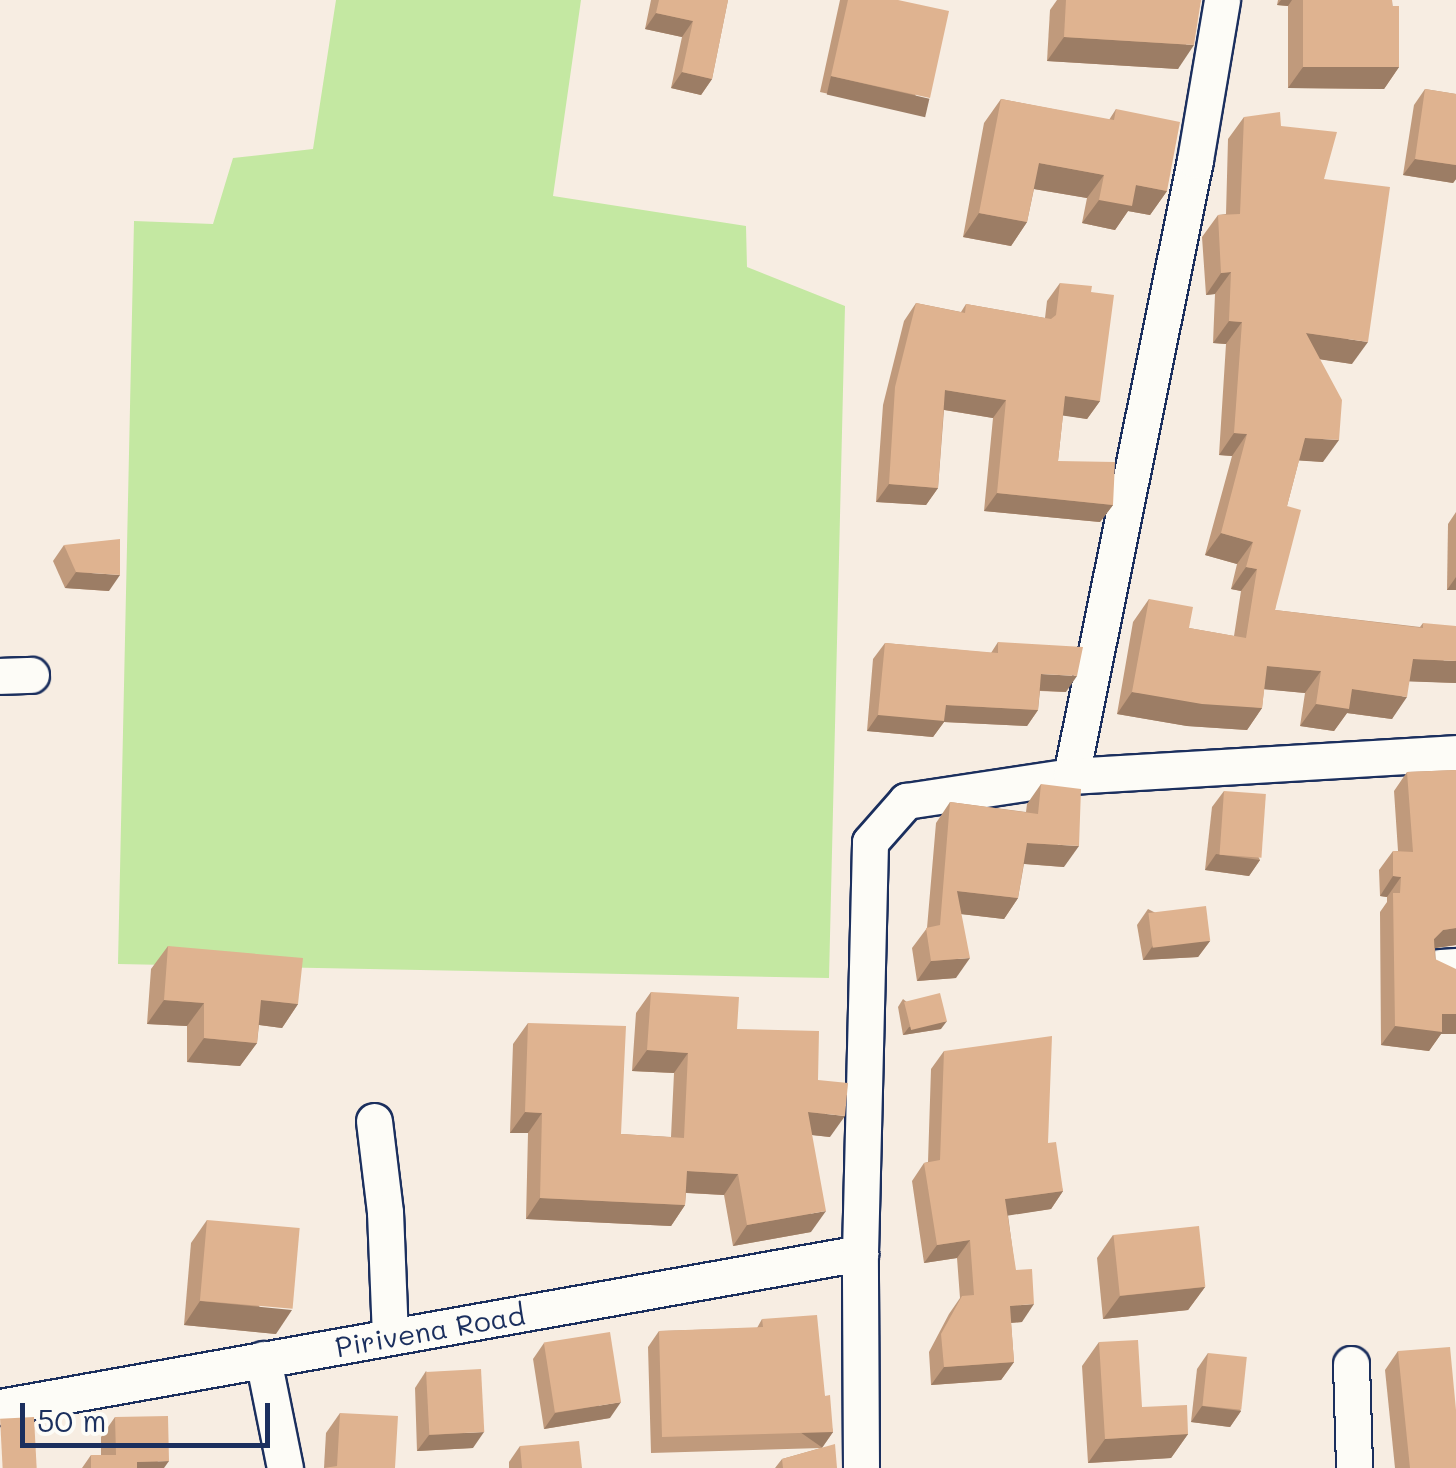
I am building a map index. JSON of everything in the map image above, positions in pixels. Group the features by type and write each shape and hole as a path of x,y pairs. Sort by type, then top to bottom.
{"street":[{"path":"1071,776 1194,160 1222,0"},
{"path":"861,1468 860,1253 870,842 906,801 1071,776 1456,753"},
{"path":"374,1122 385,1212 390,1337"},
{"name":"Pirivena Road","path":"0,1407 860,1253"},
{"path":"263,1360 285,1468"},
{"path":"1351,1364 1354,1468"}],"green space":[{"path":"336,0 581,0 553,196 746,226 747,267 845,306 829,978 118,964 134,221 213,224 233,158 313,149"}],"building":[{"path":"659,0 728,0 712,79 682,72 693,21 656,13"},
{"path":"848,0 898,0 949,11 930,98 831,76"},
{"path":"1066,0 1201,0 1194,45 1064,37"},
{"path":"1303,0 1392,0 1392,6 1399,6 1399,67 1303,67"},
{"path":"1425,89 1456,94 1456,165 1415,159"},
{"path":"1001,99 1114,120 1116,109 1180,122 1167,191 1136,185 1132,206 1099,200 1104,175 1039,163 1027,222 979,213"},
{"path":"1280,112 1281,126 1337,132 1324,179 1390,187 1368,342 1306,333 1342,400 1339,440 1305,438 1287,506 1301,510 1275,610 1423,628 1423,623 1456,626 1456,661 1413,659 1407,697 1352,689 1349,709 1316,704 1321,671 1267,666 1262,708 1202,704 1132,692 1149,599 1193,607 1189,628 1246,638 1257,569 1246,567 1253,542 1221,533 1247,434 1234,433 1242,322 1229,321 1231,272 1221,273 1218,215 1240,214 1244,117"},
{"path":"1060,283 1092,286 1091,292 1114,295 1100,401 1065,396 1058,461 1115,462 1113,505 997,493 1006,400 945,390 938,488 889,484 895,387 916,303 965,313 966,304 1051,319 1056,315"},
{"path":"120,539 120,575 76,572 64,545"},
{"path":"998,642 1083,647 1077,676 1041,674 1038,710 946,705 944,721 878,715 885,643 998,653"},
{"path":"1456,770 1456,928 1443,930 1434,939 1435,959 1456,969 1456,1014 1442,1014 1442,1032 1395,1026 1393,893 1400,893 1401,877 1393,876 1393,851 1413,852 1407,772"},
{"path":"1041,784 1081,789 1079,846 1027,843 1018,898 957,891 970,958 931,961 926,928 940,925 950,802 1038,814"},
{"path":"1224,791 1266,794 1261,858 1220,855"},
{"path":"1206,906 1210,941 1153,948 1148,913"},
{"path":"168,946 303,958 298,1004 261,1000 257,1043 204,1038 204,1003 164,1000"},
{"path":"651,992 739,997 737,1029 819,1031 818,1080 848,1083 845,1116 808,1112 826,1211 747,1225 738,1174 687,1171 685,1205 540,1198 542,1113 525,1112 528,1023 626,1026 621,1134 684,1138 688,1053 647,1050"},
{"path":"940,993 947,1021 911,1030 904,1002"},
{"path":"1052,1036 1048,1143 1056,1142 1063,1191 1005,1199 1016,1270 1032,1269 1034,1304 1010,1306 1014,1362 944,1367 941,1334 962,1296 974,1295 970,1240 937,1245 924,1163 940,1160 944,1051"},
{"path":"207,1220 300,1228 293,1309 200,1301"},
{"path":"1199,1226 1205,1287 1120,1296 1113,1235"},
{"path":"817,1315 825,1396 830,1395 833,1432 662,1437 659,1331 763,1327 762,1319"},
{"path":"610,1332 621,1402 555,1413 544,1342"},
{"path":"1138,1340 1142,1407 1187,1405 1188,1434 1105,1439 1099,1342"},
{"path":"1450,1347 1456,1468 1410,1468 1398,1351"},
{"path":"1208,1353 1247,1357 1241,1410 1202,1406"},
{"path":"481,1369 484,1432 429,1435 426,1372"},
{"path":"340,1413 398,1416 395,1468 324,1468 337,1466"},
{"path":"168,1416 169,1461 137,1462 137,1468 91,1468 91,1455 116,1455 115,1417"},
{"path":"34,1417 37,1468 3,1468 0,1419"},
{"path":"579,1441 582,1468 522,1468 520,1446"},
{"path":"835,1444 837,1468 783,1468 782,1459"}]}
